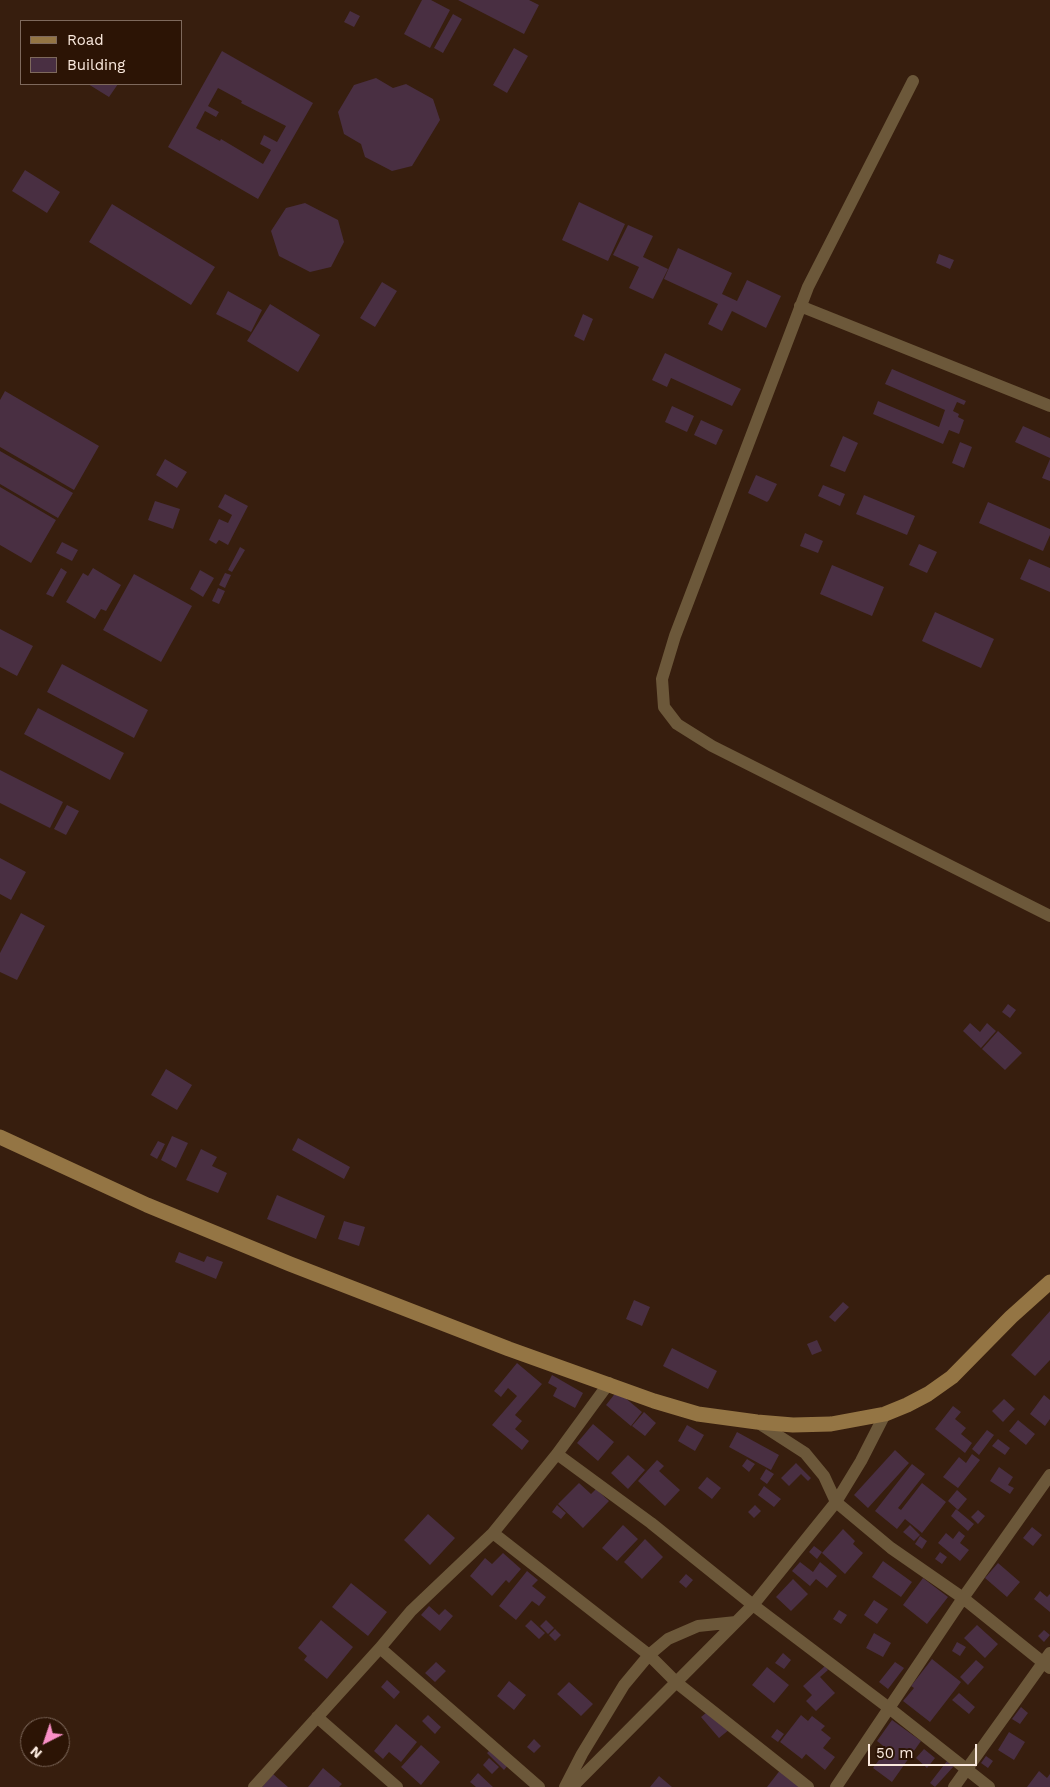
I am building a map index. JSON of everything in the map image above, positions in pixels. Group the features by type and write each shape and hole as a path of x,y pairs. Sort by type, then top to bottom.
{"street":[{"path":"913,80 800,306 675,636 662,679 664,707 677,724 712,746 1050,916"},
{"path":"800,306 1050,406"},
{"path":"0,1137 147,1205 290,1264 509,1349 698,1414 757,1422 830,1424 885,1414 928,1394 952,1376 1010,1317 1050,1282"},
{"path":"254,1787 380,1648 410,1611 493,1533 557,1454 608,1383"},
{"path":"572,1787 677,1683 752,1605 836,1502 861,1461 885,1414"},
{"path":"757,1422 805,1453 824,1476 836,1502 891,1548 1048,1661 965,1768 954,1787"},
{"path":"557,1454 651,1523 752,1605 890,1708 989,1787"},
{"path":"836,1787 963,1598 1050,1475"},
{"path":"493,1533 649,1655 677,1683 808,1787"},
{"path":"565,1787 582,1754 624,1685 649,1655 668,1639 698,1626 736,1622"},
{"path":"380,1648 539,1787"},
{"path":"317,1717 397,1787"}],"building":[{"path":"422,0 431,0 450,10 430,48 404,34"},
{"path":"458,0 529,0 539,5 524,34"},
{"path":"350,11 360,16 354,27 344,22"},
{"path":"453,14 462,19 443,53 434,48"},
{"path":"514,48 528,56 507,93 493,85"},
{"path":"222,51 313,103 258,199 168,147","holes":["218,88 242,101 241,103 286,126 277,142 264,135 260,144 271,150 263,164 221,139 220,141 196,128 205,111 216,117 219,112 208,106"]},
{"path":"376,78 393,88 406,84 433,99 440,120 412,166 392,171 365,157 361,144 344,134 338,112 354,85"},
{"path":"90,85 117,85 109,97"},
{"path":"25,170 60,192 47,213 12,191"},
{"path":"579,202 625,224 608,261 562,240"},
{"path":"305,203 338,220 344,242 331,267 310,272 279,256 271,231 286,208"},
{"path":"112,204 215,267 191,305 89,242"},
{"path":"628,225 653,236 643,257 668,269 653,299 629,288 639,267 613,255"},
{"path":"678,248 732,273 722,294 737,301 747,280 781,296 766,328 732,311 722,331 708,324 718,304 664,279"},
{"path":"939,254 954,260 950,269 936,263"},
{"path":"382,282 397,291 375,327 360,318"},
{"path":"228,291 262,310 251,332 216,314"},
{"path":"270,304 320,335 298,372 247,341"},
{"path":"583,314 593,319 584,341 574,336"},
{"path":"665,353 741,389 732,406 671,378 667,387 652,380"},
{"path":"892,369 966,401 964,405 957,402 953,411 964,420 959,434 949,430 943,444 873,414 878,401 939,427 945,410 885,384"},
{"path":"5,391 99,446 74,490 0,447 0,400"},
{"path":"672,406 694,416 687,432 665,422"},
{"path":"701,420 723,430 716,445 694,435"},
{"path":"1023,426 1050,438 1050,458 1015,442"},
{"path":"843,436 858,443 845,472 830,466"},
{"path":"960,442 972,447 964,468 952,463"},
{"path":"0,451 73,493 58,518 0,484"},
{"path":"165,459 187,472 177,488 156,475"},
{"path":"1050,459 1050,481 1042,478"},
{"path":"756,475 777,484 767,502 748,493"},
{"path":"823,485 845,494 840,506 818,496"},
{"path":"0,487 56,520 31,563 0,545"},
{"path":"225,494 248,506 228,545 219,540 216,544 209,540 219,519 228,523 232,515 218,507"},
{"path":"864,495 915,516 907,535 856,514"},
{"path":"155,501 180,509 173,529 148,520"},
{"path":"988,502 1050,529 1050,535 1043,551 979,523"},
{"path":"805,533 823,541 818,553 800,546"},
{"path":"62,542 78,550 72,561 56,553"},
{"path":"919,544 937,552 927,573 909,565"},
{"path":"240,547 245,550 232,572 228,570"},
{"path":"1029,559 1050,568 1050,592 1020,579"},
{"path":"832,565 884,587 872,616 820,594"},
{"path":"61,568 67,572 53,597 46,594"},
{"path":"93,568 121,585 106,611 101,609 95,619 66,602 83,573 88,576"},
{"path":"200,570 214,578 203,597 190,589"},
{"path":"225,573 231,575 225,588 219,585"},
{"path":"134,574 192,606 161,662 103,630"},
{"path":"218,588 225,591 219,604 212,601"},
{"path":"935,612 994,639 981,668 922,641"},
{"path":"0,629 33,646 17,676 0,667"},
{"path":"62,664 148,710 134,738 47,692"},
{"path":"38,708 124,753 110,780 24,734"},
{"path":"0,770 63,802 50,828 0,803"},
{"path":"67,805 79,811 66,835 54,829"},
{"path":"0,858 26,872 11,900 0,894"},
{"path":"21,913 45,926 17,980 0,972 0,953"},
{"path":"1008,1004 1016,1010 1010,1018 1002,1012"},
{"path":"970,1023 980,1032 987,1023 996,1031 981,1048 963,1031"},
{"path":"998,1031 1022,1053 1005,1070 982,1049"},
{"path":"166,1069 192,1085 177,1110 151,1095"},
{"path":"172,1136 188,1143 176,1168 161,1160"},
{"path":"298,1138 350,1167 344,1179 292,1150"},
{"path":"158,1141 165,1144 157,1159 150,1155"},
{"path":"201,1149 217,1157 212,1166 227,1173 218,1193 186,1180"},
{"path":"277,1195 325,1216 316,1239 267,1219"},
{"path":"344,1221 365,1227 359,1246 338,1239"},
{"path":"179,1252 204,1262 207,1256 223,1262 216,1279 175,1262"},
{"path":"634,1300 650,1307 642,1326 626,1319"},
{"path":"843,1302 849,1307 835,1322 829,1317"},
{"path":"1050,1311 1050,1360 1035,1376 1011,1355"},
{"path":"817,1340 822,1351 812,1355 807,1344"},
{"path":"672,1348 717,1371 708,1389 663,1366"},
{"path":"517,1363 542,1384 515,1415 522,1421 515,1429 529,1441 522,1450 492,1425 517,1396 508,1388 501,1397 494,1391"},
{"path":"552,1375 583,1393 575,1408 553,1396 557,1388 548,1383"},
{"path":"617,1391 642,1412 631,1426 606,1405"},
{"path":"1044,1395 1050,1400 1050,1419 1045,1426 1030,1414"},
{"path":"1004,1399 1015,1409 1003,1422 992,1411"},
{"path":"953,1406 961,1412 955,1419 966,1428 961,1434 972,1443 965,1453 935,1429"},
{"path":"644,1412 656,1423 645,1436 632,1426"},
{"path":"1018,1420 1035,1434 1026,1445 1009,1431"},
{"path":"593,1424 614,1442 598,1461 577,1443"},
{"path":"687,1425 704,1435 695,1451 678,1441"},
{"path":"987,1430 994,1435 979,1455 972,1449"},
{"path":"737,1432 779,1455 771,1470 729,1447"},
{"path":"998,1439 1010,1448 1005,1455 992,1446"},
{"path":"895,1450 909,1463 868,1508 854,1495"},
{"path":"972,1454 980,1460 958,1488 943,1477 959,1457 966,1463"},
{"path":"628,1455 645,1470 628,1489 611,1473"},
{"path":"747,1459 755,1464 749,1472 742,1466"},
{"path":"657,1460 664,1466 659,1471 680,1490 665,1506 638,1481"},
{"path":"796,1463 811,1478 808,1481 801,1474 789,1486 781,1478"},
{"path":"912,1464 925,1474 898,1508 901,1510 922,1483 946,1502 922,1533 905,1519 897,1529 875,1511"},
{"path":"999,1467 1013,1477 1008,1485 1014,1488 1010,1494 990,1481"},
{"path":"766,1469 774,1474 767,1484 760,1479"},
{"path":"707,1477 721,1488 712,1499 698,1488"},
{"path":"579,1483 591,1494 596,1489 609,1501 583,1528 558,1504"},
{"path":"764,1486 781,1499 774,1507 758,1495"},
{"path":"957,1490 967,1499 958,1510 948,1501"},
{"path":"557,1505 566,1513 561,1519 552,1512"},
{"path":"755,1505 761,1511 754,1518 748,1512"},
{"path":"956,1509 974,1524 968,1531 951,1516"},
{"path":"978,1510 985,1516 978,1524 971,1517"},
{"path":"428,1514 455,1538 430,1565 404,1540"},
{"path":"623,1525 638,1539 617,1561 602,1548"},
{"path":"910,1525 920,1535 914,1541 903,1532"},
{"path":"1032,1527 1042,1535 1033,1546 1023,1538"},
{"path":"843,1529 855,1541 853,1544 863,1553 845,1574 822,1553"},
{"path":"959,1531 965,1536 960,1543 969,1550 960,1561 938,1543 946,1533 953,1539"},
{"path":"920,1536 927,1541 922,1549 915,1544"},
{"path":"645,1539 663,1557 642,1579 624,1562"},
{"path":"814,1546 822,1552 817,1559 809,1552"},
{"path":"940,1552 947,1557 942,1564 935,1559"},
{"path":"503,1553 521,1569 509,1583 506,1580 492,1596 470,1576 485,1558 492,1564"},
{"path":"883,1561 912,1582 901,1597 872,1577"},
{"path":"800,1562 813,1572 820,1562 837,1576 827,1588 816,1579 810,1586 792,1571"},
{"path":"998,1563 1020,1582 1007,1597 985,1578"},
{"path":"527,1571 538,1580 532,1586 546,1597 539,1606 532,1601 516,1620 499,1606"},
{"path":"686,1574 693,1580 686,1588 679,1582"},
{"path":"923,1578 948,1597 927,1624 903,1605"},
{"path":"793,1579 808,1594 791,1611 776,1597"},
{"path":"351,1583 387,1612 368,1636 332,1607"},
{"path":"1040,1591 1047,1597 1050,1594 1050,1612 1034,1599"},
{"path":"874,1600 888,1609 877,1624 864,1615"},
{"path":"429,1606 439,1615 445,1609 453,1616 440,1631 421,1615"},
{"path":"839,1610 847,1615 841,1624 833,1619"},
{"path":"321,1620 353,1647 327,1679 304,1660 307,1656 298,1648"},
{"path":"531,1620 545,1633 539,1639 525,1626"},
{"path":"546,1620 554,1628 548,1634 540,1626"},
{"path":"977,1625 998,1644 985,1658 964,1638"},
{"path":"555,1629 561,1635 555,1641 549,1635"},
{"path":"1044,1630 1050,1635 1044,1642 1038,1636"},
{"path":"874,1633 891,1643 883,1657 866,1648"},
{"path":"957,1642 966,1647 960,1656 952,1651"},
{"path":"783,1653 791,1660 784,1669 775,1663"},
{"path":"932,1659 961,1682 930,1722 903,1701 914,1688 911,1686"},
{"path":"976,1660 984,1667 968,1685 960,1677"},
{"path":"436,1662 446,1671 435,1682 425,1673"},
{"path":"895,1662 904,1668 888,1689 879,1682"},
{"path":"825,1666 828,1670 820,1677 835,1693 816,1711 806,1701 812,1695 803,1686"},
{"path":"767,1667 789,1685 774,1703 752,1685"},
{"path":"387,1680 400,1692 394,1699 381,1687"},
{"path":"509,1681 526,1695 514,1710 497,1696"},
{"path":"569,1682 593,1704 581,1716 557,1694"},
{"path":"959,1693 975,1707 969,1714 952,1700"},
{"path":"1021,1707 1028,1713 1020,1724 1012,1719"},
{"path":"712,1708 730,1729 719,1738 701,1717"},
{"path":"428,1715 441,1727 435,1734 422,1721"},
{"path":"801,1715 808,1721 812,1716 825,1726 821,1730 831,1738 823,1748 835,1757 825,1770 806,1754 802,1759 780,1742"},
{"path":"892,1720 921,1741 892,1782 873,1768 887,1749 877,1741"},
{"path":"396,1724 417,1742 401,1762 389,1752 383,1759 374,1751"},
{"path":"777,1729 784,1734 778,1742 771,1737"},
{"path":"1009,1732 1025,1742 1014,1760 998,1750"},
{"path":"534,1739 541,1746 534,1753 527,1747"},
{"path":"421,1745 440,1762 421,1785 401,1767"},
{"path":"492,1748 509,1764 504,1770 487,1753"},
{"path":"924,1749 935,1758 927,1768 916,1758"},
{"path":"986,1756 993,1761 988,1768 981,1763"},
{"path":"489,1758 499,1767 492,1774 483,1765"},
{"path":"947,1761 954,1766 935,1787 930,1783"},
{"path":"323,1768 342,1784 339,1787 308,1787"},
{"path":"781,1769 804,1787 767,1787"},
{"path":"1039,1771 1047,1778 1050,1774 1050,1787 1027,1787"},
{"path":"478,1773 493,1787 476,1787 470,1782"},
{"path":"273,1774 288,1787 262,1787"},
{"path":"659,1776 672,1787 650,1787"}]}
